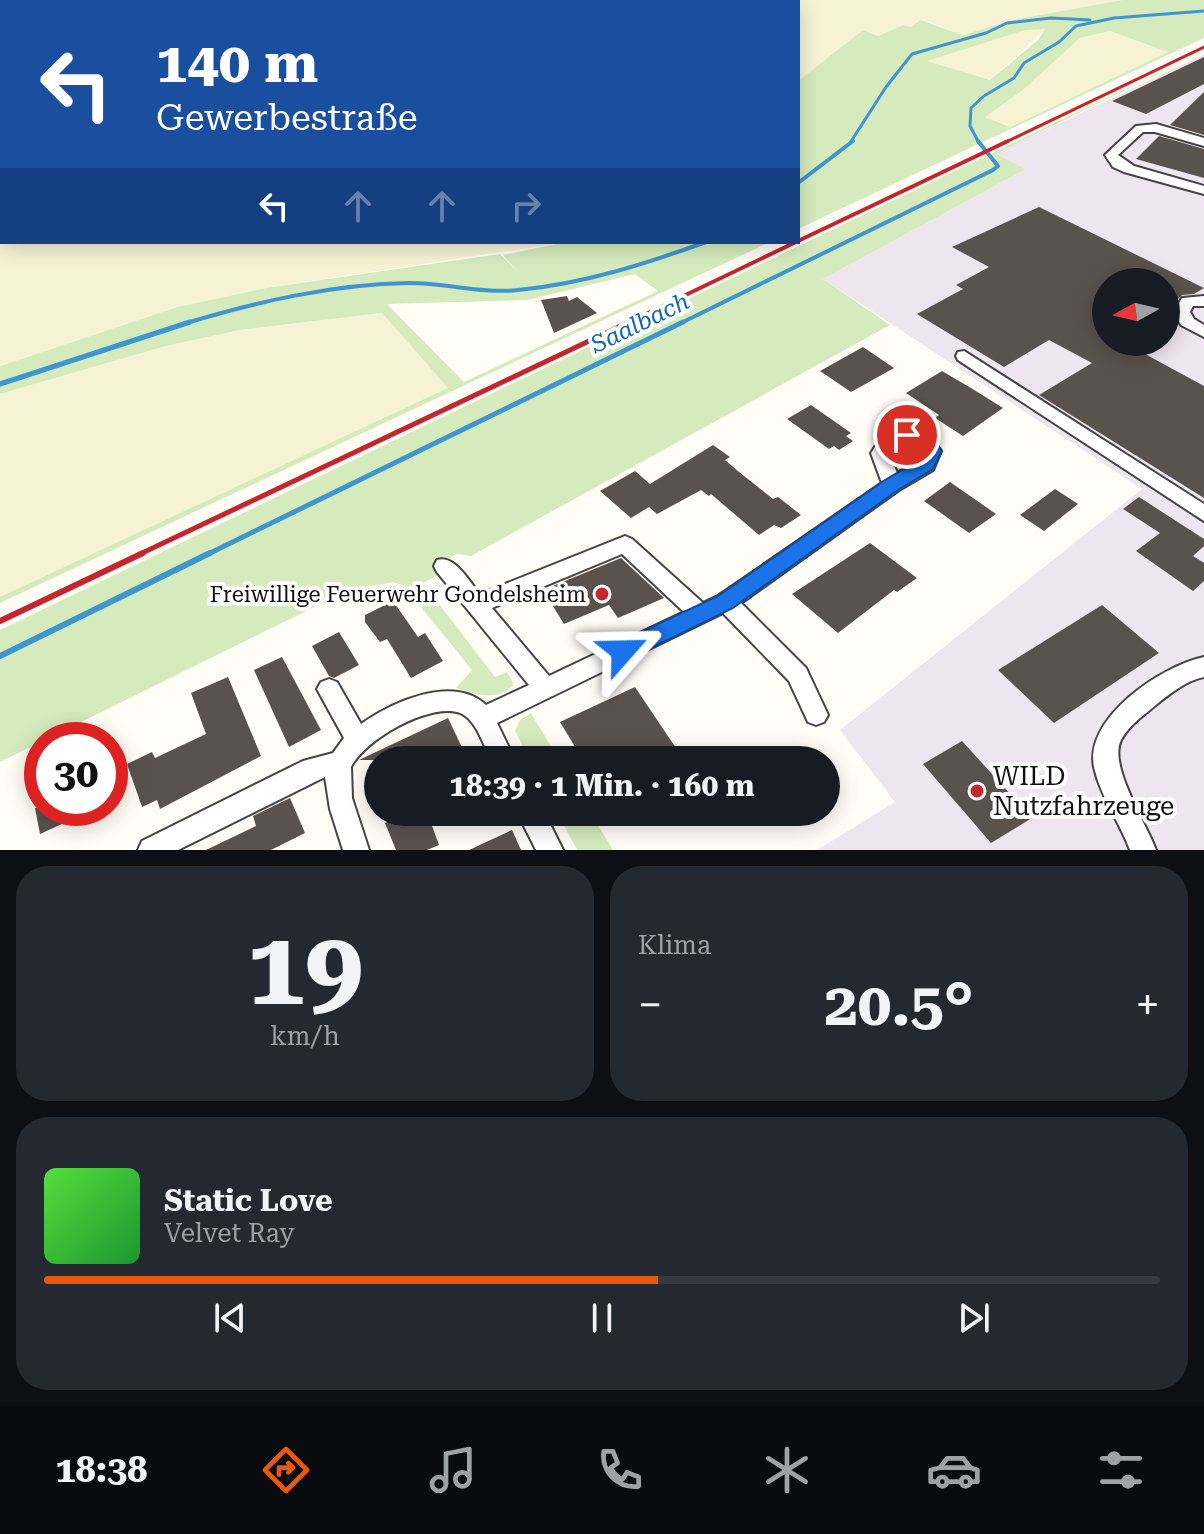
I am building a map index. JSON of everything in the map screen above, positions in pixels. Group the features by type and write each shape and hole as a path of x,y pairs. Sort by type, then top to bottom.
{"street":[{"path":"1204,142 1156,128 1140,129 1111,155 1118,164 1129,169 1204,190"},
{"path":"1204,301 1188,301 1182,312 1187,322 1204,332"},
{"path":"964,356 1204,514"},
{"path":"481,719 726,602 892,485"},
{"path":"477,605 625,544 700,614"},
{"path":"444,566 545,687"},
{"path":"726,602 798,675 816,715"},
{"path":"1143,850 1102,758 1104,743 1112,728 1127,713 1181,673 1204,667"},
{"path":"329,689 357,739"},
{"path":"356,850 337,779 339,763 357,739 371,729 433,702 461,702 474,708 495,746"},
{"path":"151,850 312,769 339,763"},
{"path":"537,826 550,850"}],"shaded area":[{"path":"800,0 1122,0 1012,20 963,35 928,22 911,27 903,25 878,36 863,30 800,79"},
{"path":"1025,29 1046,29 990,80 926,61"},
{"path":"1110,31 1169,52 1010,127 984,117 1023,90 1080,38"},
{"path":"1204,54 1204,850 817,850 895,802 840,730 1142,489 823,279 1026,169 995,154"},
{"path":"0,244 553,244 266,288 177,307 0,366"},
{"path":"382,313 449,389 0,597 0,394 166,346 240,330"}],"green space":[{"path":"1122,0 1204,0 1204,38 800,228 800,79 863,30 878,36 903,25 911,27 920,20 963,35 1012,20","holes":["1045,29 1038,40 990,80 927,61 1025,30","1110,31 1168,52 1010,127 985,117 1023,90 1080,38"]},
{"path":"1204,51 996,154 1026,169 823,279 890,325 471,556 457,554 433,568 438,575 423,583 495,677 507,672 514,684 501,693 486,695 456,688 472,670 404,586 393,582 347,591 81,722 24,722 24,750 0,762 0,630"},
{"path":"556,244 766,244 0,603 0,597 448,388 382,313 240,330 166,346 0,394 0,366 177,307 266,288 500,254 516,270 503,255","holes":["635,274 658,291 464,382 387,304 527,300"]},
{"path":"531,713 551,746 523,746 515,731 520,720"},
{"path":"564,826 598,826 613,850 577,850"}],"building":[{"path":"1204,57 1204,84 1146,114 1112,101"},
{"path":"1204,92 1204,135 1170,125"},
{"path":"1159,136 1204,149 1204,178 1136,159"},
{"path":"1039,207 1163,268 1092,268 1092,356 1149,356 1204,386 1204,498 1039,395 1092,363 1049,340 1004,367 917,314 963,289 956,285 989,267 952,247"},
{"path":"1180,276 1204,288 1194,294 1180,297"},
{"path":"567,296 569,301 577,297 597,313 554,333 541,300"},
{"path":"863,347 894,368 851,392 820,371"},
{"path":"942,371 1003,408 963,436 935,418 939,415 906,393"},
{"path":"811,405 851,433 846,436 853,441 839,450 834,446 829,449 787,419"},
{"path":"713,445 730,457 725,460 739,472 773,499 778,497 801,515 781,528 774,525 759,535 711,494 709,496 701,490 657,514 649,507 631,518 600,491 635,471 650,484"},
{"path":"950,482 996,514 969,533 924,501"},
{"path":"1055,489 1078,504 1044,531 1020,515"},
{"path":"1139,497 1204,539 1204,546 1193,556 1204,563 1204,581 1193,591 1136,551 1160,533 1123,509"},
{"path":"870,543 917,578 897,592 894,590 838,633 792,594"},
{"path":"621,558 664,598 618,618 609,605 564,624 543,590"},
{"path":"393,601 418,637 425,633 443,661 411,678 387,639 380,642 365,622 365,615"},
{"path":"1102,605 1159,653 1054,723 998,670"},
{"path":"339,632 359,665 334,678 329,676 312,646"},
{"path":"282,657 321,730 289,747 254,670"},
{"path":"228,677 261,756 160,809 157,800 142,807 128,764 152,752 155,758 206,734 191,693"},
{"path":"635,687 675,746 575,746 560,722"},
{"path":"448,718 461,746 389,746"},
{"name":"WILD Nutzfahrzeuge","path":"962,741 1032,818 991,843 923,764"},
{"path":"290,798 305,833 271,850 206,850 256,826 253,816"},
{"path":"38,826 58,826 40,834"},
{"path":"386,826 432,826 439,845 427,850 396,850"},
{"path":"512,830 521,850 469,850"}],"waterway":[{"name":"Saalbach","path":"979,143 970,126 971,108 984,96 1014,78 1024,63 1059,42 1076,26 1114,18 1204,11"},
{"path":"850,143 886,87 912,54 986,33 1007,23 1051,18 1090,20"},
{"path":"800,181 853,141"},
{"name":"Saalbach","path":"679,324 993,170 998,166 978,141"},
{"path":"183,324 267,302 380,284 409,283 491,291 542,287 614,272 700,244"},
{"path":"0,384 190,322"},
{"name":"Saalbach","path":"206,555 683,322"},
{"name":"Saalbach","path":"0,656 210,553"}],"railway":[{"path":"1004,143 1204,47"},
{"path":"800,240 1008,141"},
{"path":"625,324 792,244"},
{"path":"138,555 629,322"},
{"path":"0,621 143,553"}],"place":[{"name":"Freiwillige Feuerwehr Gondelsheim","path":"602,594"},
{"name":"WILD Nutzfahrzeuge","path":"977,791"}],"route":[{"path":"623,651 726,602 892,485 926,465 932,451 924,441 907,435"}]}
